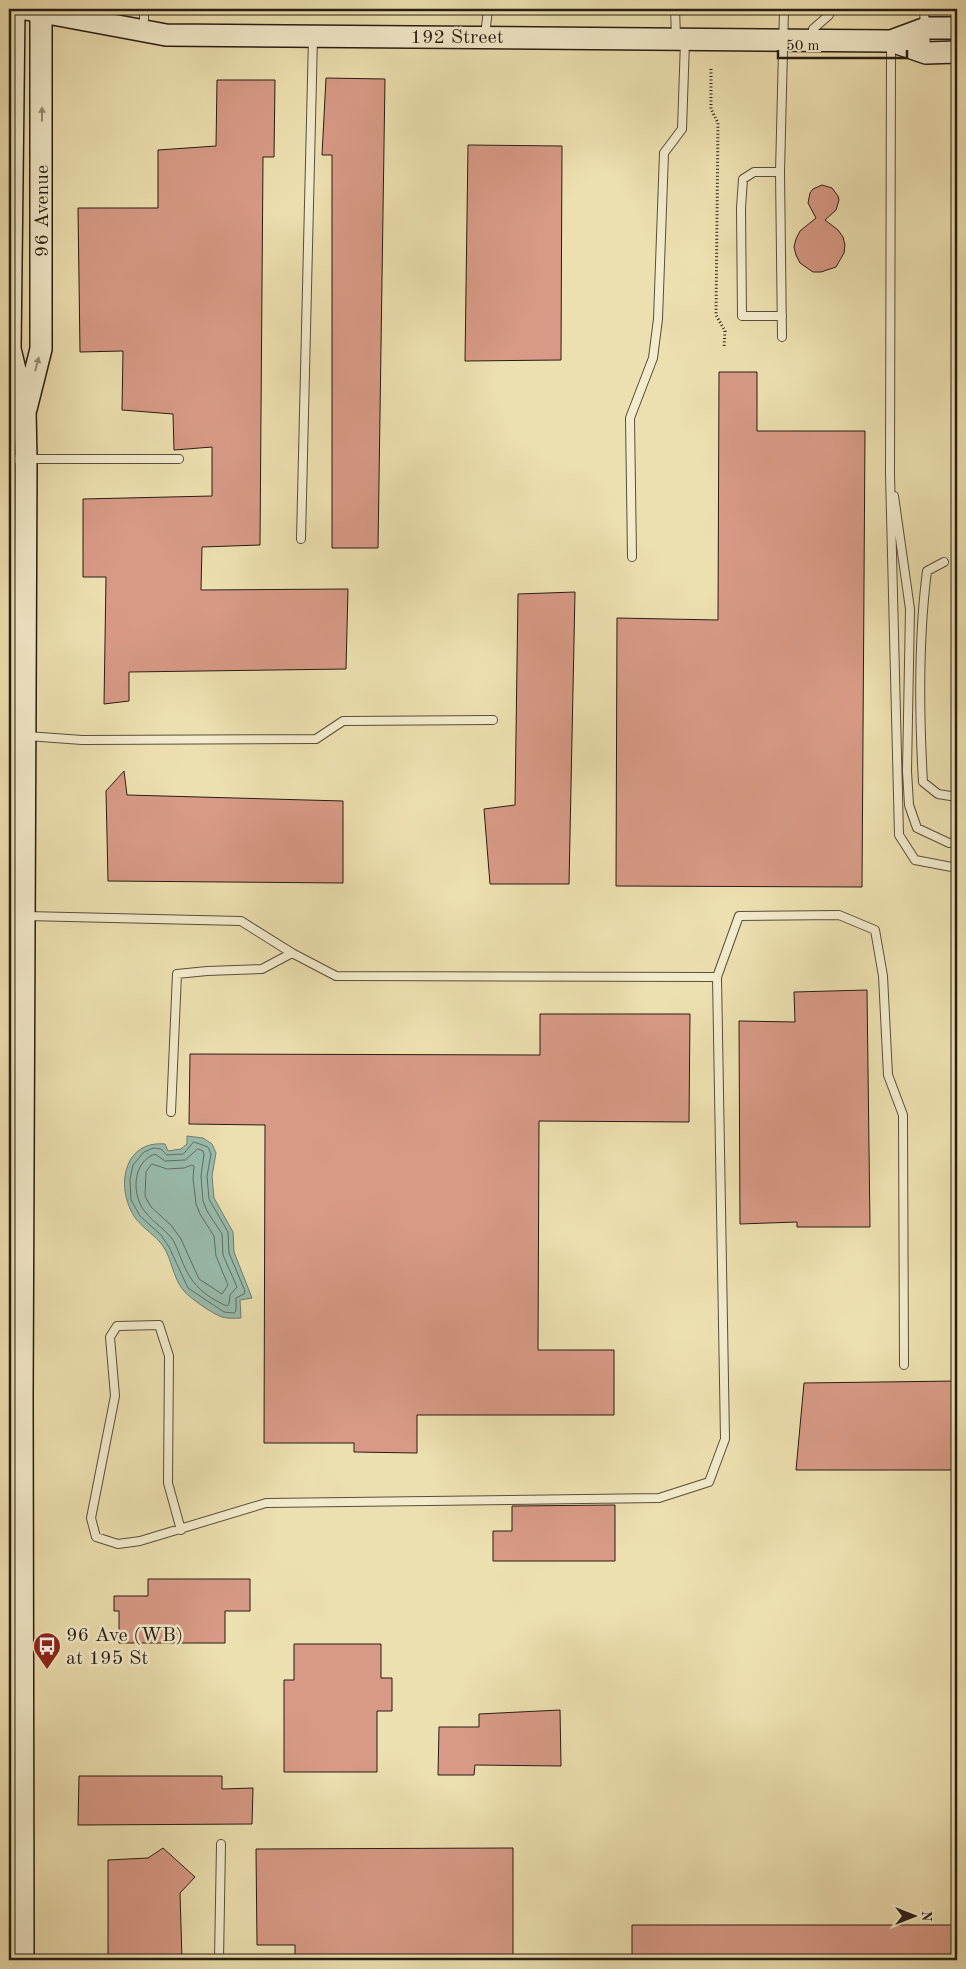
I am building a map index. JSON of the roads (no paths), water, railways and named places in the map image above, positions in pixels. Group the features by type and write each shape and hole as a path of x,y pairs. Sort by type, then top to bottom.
{"main road":[{"name":"96 Avenue","path":"14,9 10,166 10,349 25,411"},
{"name":"96 Avenue","path":"23,1960 19,1921 19,1396 20,1025 24,916 16,829 25,736 17,639 18,459 25,411 41,350 36,9"},
{"name":"192 Street","path":"36,9 166,35 485,36 891,41 926,53 957,52"},
{"name":"192 Street","path":"891,41 925,19 957,28"}],"lane":[{"path":"144,9 144,31"},
{"path":"485,36 488,9"},
{"path":"632,557 630,418 653,358 658,319 664,153 682,128 681,39 675,9"},
{"path":"782,337 780,172 784,9"},
{"path":"814,41 813,29 829,15 829,9"},
{"path":"925,19 926,53"},
{"path":"301,539 313,35"},
{"path":"891,41 890,474 898,835 915,860 957,868"},
{"path":"780,172 754,172 743,179 741,208 742,316 782,316"},
{"path":"18,459 178,459"},
{"path":"890,474 898,515 910,609 907,739 909,805 917,828 949,843 957,843"},
{"path":"944,562 927,571 923,604 920,688 923,782 938,794 957,797"},
{"path":"25,736 82,740 316,739 343,721 493,720"},
{"path":"181,1530 168,1483 169,1356 159,1324 117,1326 110,1337 115,1396 91,1518 96,1537 118,1544 140,1541 181,1530 266,1503 659,1498 709,1482 725,1439 717,977 739,916 839,915 875,930 883,976 888,1075 903,1115 904,1365"},
{"path":"24,916 241,921 292,954 336,976 717,977"},
{"path":"171,1112 176,974 262,969 292,954"},
{"path":"219,1960 221,1844"}],"water":[{"path":"187,1136 203,1138 212,1144 216,1153 212,1176 214,1198 233,1232 234,1252 252,1298 240,1300 241,1318 222,1317 208,1310 184,1291 177,1281 163,1246 142,1226 129,1207 125,1181 126,1169 131,1158 139,1150 151,1145 165,1144 168,1151 181,1149 187,1144"}],"place":[{"name":"96 Ave (WB) at 195 St","path":"47,1670"}]}
